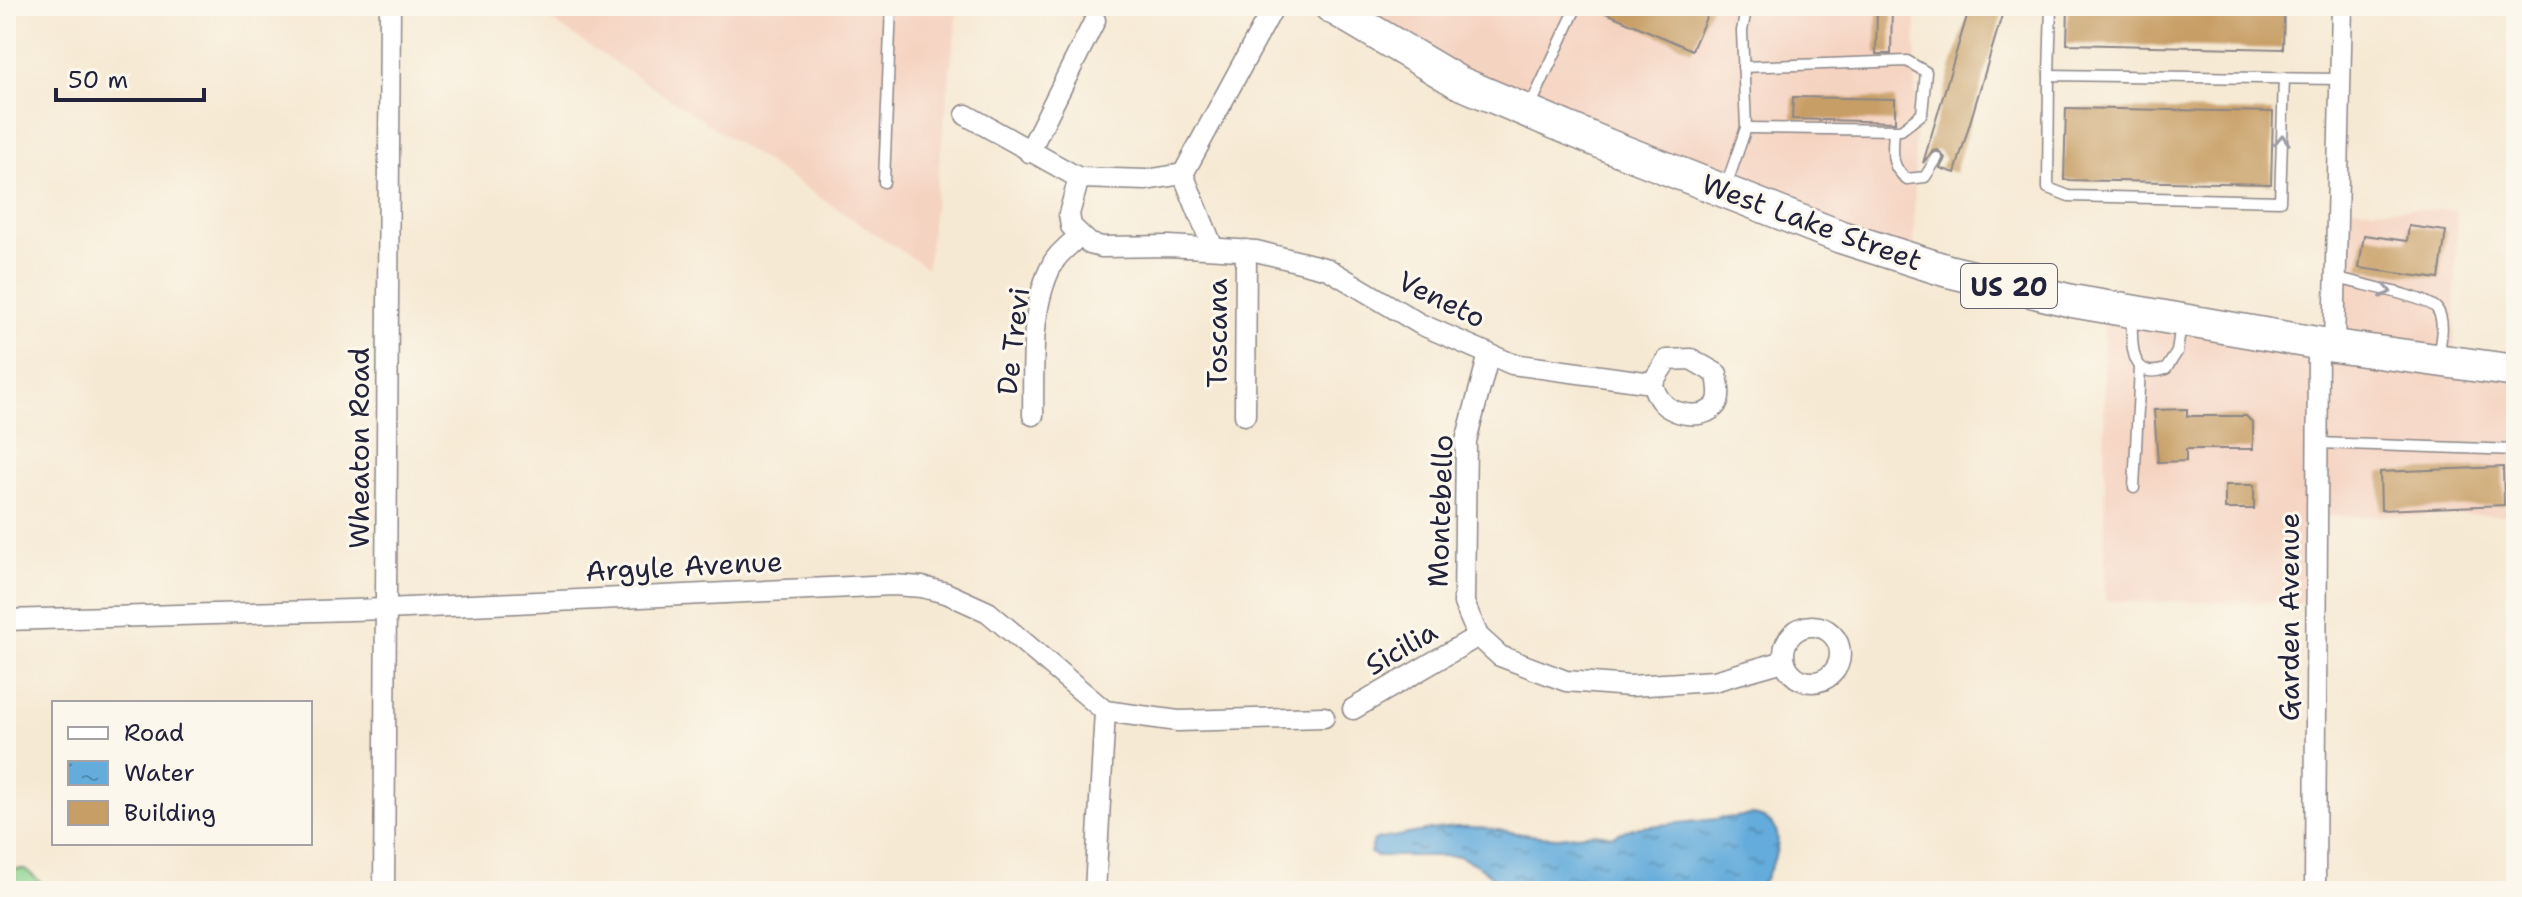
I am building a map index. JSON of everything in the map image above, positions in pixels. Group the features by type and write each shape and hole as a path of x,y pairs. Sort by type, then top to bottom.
{"main road":[{"name":"West Lake Street","path":"1330,6 1458,82 1841,237 1948,271 2072,301 2133,312 2326,345 2515,370"}],"street":[{"name":"Wheaton Road","path":"384,891 390,6"},
{"path":"1183,174 1274,6"},
{"name":"Garden Avenue","path":"2315,891 2318,443 2335,277 2342,6"},
{"path":"1029,152 1095,20"},
{"path":"966,115 1079,178 1146,180 1183,174"},
{"path":"1183,174 1213,248"},
{"path":"1079,178 1069,214 1071,226 1079,236"},
{"name":"Veneto","path":"1079,236 1090,244 1102,247 1246,250 1328,269 1420,324 1512,364 1652,383"},
{"name":"De Trevi","path":"1033,415 1036,333 1042,293 1054,261 1079,236"},
{"name":"Toscana","path":"1245,415 1246,250"},
{"name":"Montebello","path":"1478,636 1464,603 1466,441 1489,354"},
{"name":"Argyle Avenue","path":"6,620 386,609 893,585 922,587 968,601 992,615 1105,711"},
{"path":"1478,636 1500,656 1566,681 1614,685 1714,681 1784,661"},
{"name":"Sicilia","path":"1353,709 1478,636"},
{"path":"1095,891 1105,711 1178,721 1324,717"}],"lane":[{"path":"884,182 891,6"},
{"path":"1528,111 1577,6"},
{"path":"1724,191 1746,128 1742,31 1745,15 1751,6"},
{"path":"2051,6 2048,188 2069,196 2280,201 2284,78"},
{"path":"1743,67 1907,61 1926,72 1927,87 1922,114 1901,130 1746,128"},
{"path":"2049,75 2340,79"},
{"path":"1894,130 1892,162 1898,173 1907,179 1925,177 1937,158"},
{"path":"2335,277 2422,299 2435,306 2441,325 2438,359"},
{"path":"2133,312 2132,344 2140,367 2134,488"},
{"path":"2140,367 2158,372 2166,369 2177,352 2181,320"},
{"path":"2515,370 2516,424"},
{"path":"2318,443 2516,450"}],"shaded area":[{"path":"529,6 958,6 927,268"},
{"path":"1345,6 1916,6 1914,257 1465,77"},
{"path":"2343,208 2457,210 2454,354 2339,340"},
{"path":"2104,311 2313,348 2311,603 2105,601"},
{"path":"2324,350 2516,376 2516,515 2325,516"}],"green space":[{"path":"6,869 25,869 51,891 6,891"}],"water":[{"path":"1753,815 1766,819 1777,836 1774,859 1757,891 1510,891 1479,866 1459,856 1377,856 1370,853 1374,840 1449,828 1472,827 1547,837 1591,833 1612,836 1633,828"}],"building":[{"path":"1590,6 1711,6 1692,50"},
{"path":"1877,6 1892,6 1891,54 1876,54"},
{"path":"1970,6 2002,15 1955,173 1940,168 1945,158 1938,150 1933,151 1923,163"},
{"path":"2068,6 2284,6 2283,49 2067,44"},
{"path":"1793,97 1895,99 1895,122 1792,119"},
{"path":"2066,108 2273,112 2271,184 2064,180"},
{"path":"2409,226 2446,231 2439,279 2359,268 2364,235 2407,241"},
{"path":"2187,409 2187,416 2246,416 2253,423 2253,449 2186,449 2186,461 2158,462 2154,410"},
{"path":"2503,467 2504,505 2381,510 2380,472"},
{"path":"2225,485 2254,485 2254,509 2225,509"}]}
